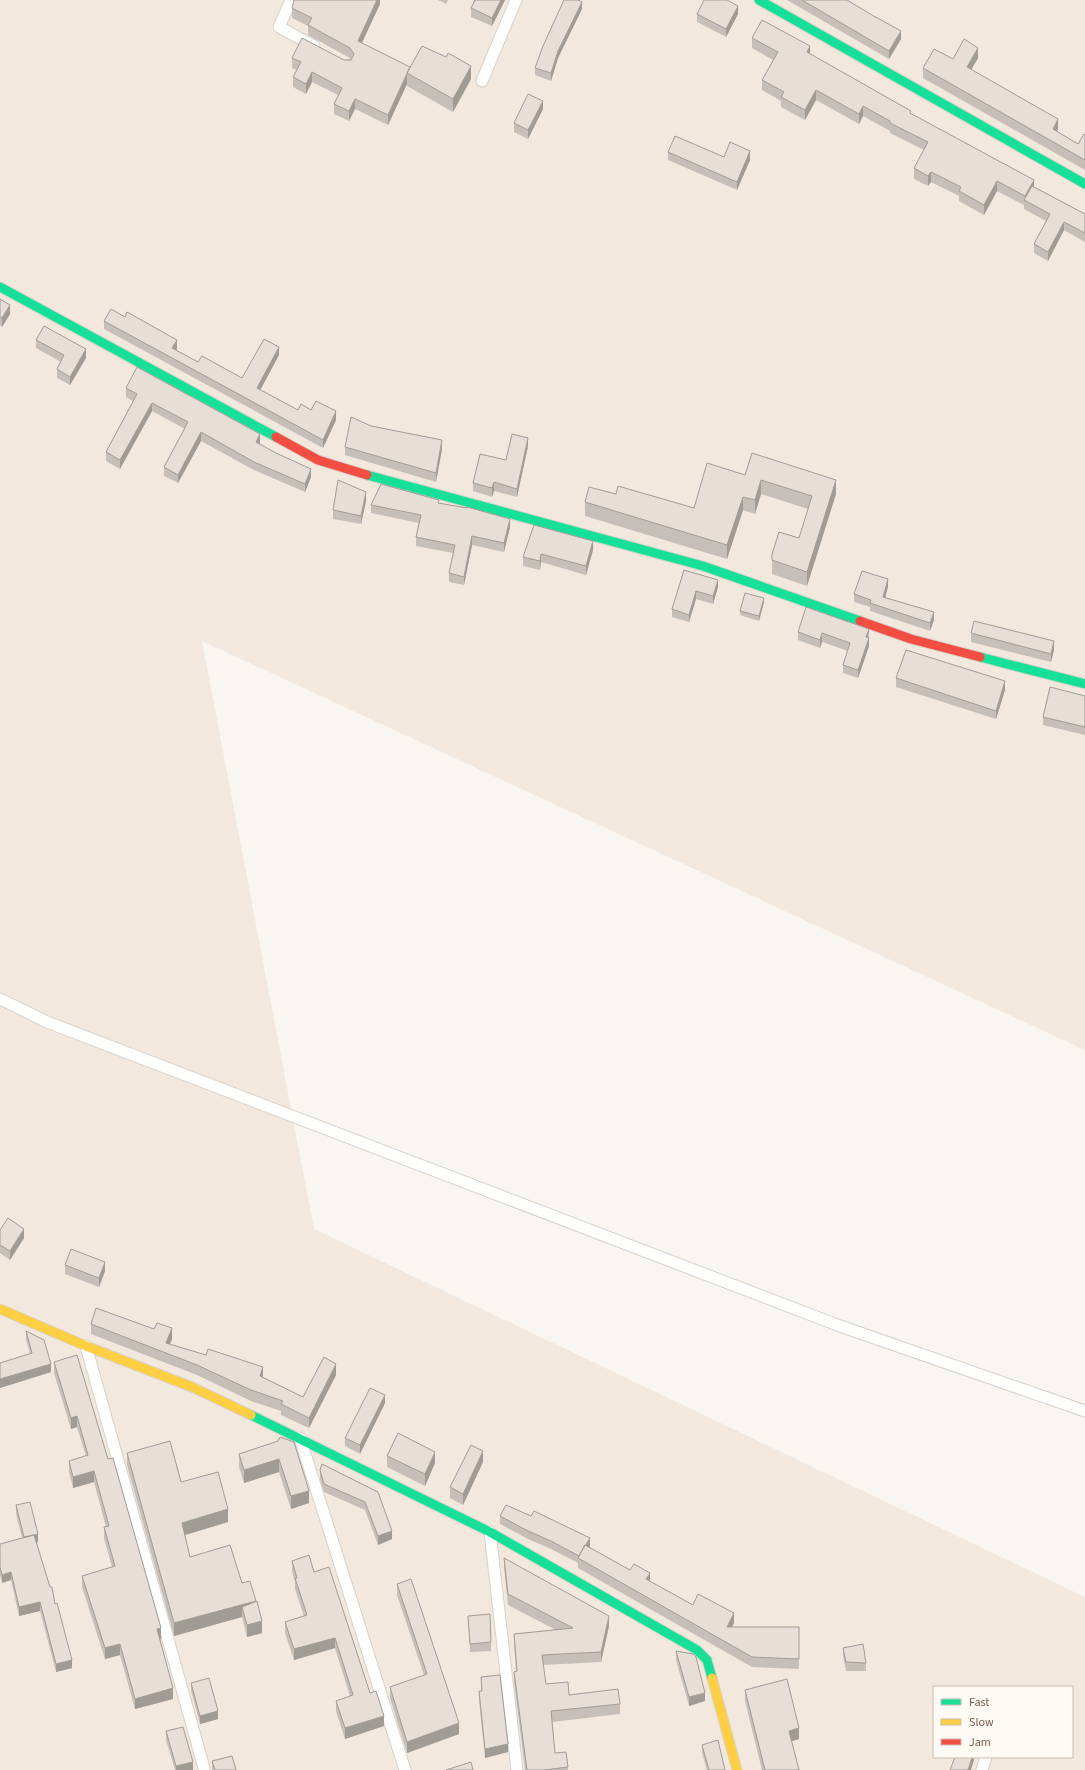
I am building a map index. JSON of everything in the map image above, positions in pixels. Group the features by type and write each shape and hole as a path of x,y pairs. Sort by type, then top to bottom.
{"street":[{"path":"759,0 1085,184"},
{"path":"0,287 318,460 382,480 703,566 911,639 1085,684"},
{"path":"0,1309 86,1346 192,1387 300,1438 490,1532 697,1650 704,1656 737,1770"}],"lane":[{"path":"291,0 279,27 327,53"},
{"path":"482,81 516,0"},
{"path":"0,999 47,1022 840,1326 1085,1411"},
{"path":"86,1346 204,1768"},
{"path":"300,1438 405,1770"},
{"path":"490,1532 517,1770"},
{"path":"982,1770 986,1758"}],"shaded area":[{"path":"0,0 1085,0 1085,1050 202,641 314,1229 1085,1597 1085,1770 0,1770"}],"building":[{"path":"294,0 377,0 358,41 410,67 388,115 355,99 349,111 334,104 342,88 312,72 306,84 293,77 301,62 292,58 302,38 344,60 351,60 354,54 350,48 308,25 312,18 292,8"},
{"path":"475,0 501,0 492,18 471,8"},
{"path":"564,0 578,0 582,2 558,51 551,73 535,68 543,46"},
{"path":"704,0 727,0 738,6 726,29 697,14"},
{"path":"802,0 847,0 901,31 889,51"},
{"path":"762,20 810,46 807,52 911,111 910,113 1034,180 1025,196 997,181 984,205 959,191 961,187 931,172 928,176 914,168 928,142 890,123 890,121 863,106 859,114 816,90 805,110 781,97 784,92 762,80 778,52 752,38"},
{"path":"964,39 978,48 967,67 1058,119 1053,129 1078,144 1084,134 1085,135 1085,160 923,68 934,49 953,59"},
{"path":"422,46 446,57 448,53 471,66 453,99 407,73"},
{"path":"528,94 543,101 528,130 514,123"},
{"path":"675,136 724,157 730,142 750,151 737,182 668,152"},
{"path":"1032,186 1085,214 1085,233 1064,222 1048,252 1034,244 1050,214 1024,200"},
{"path":"0,299 10,305 2,318 0,317"},
{"path":"111,309 125,317 127,312 177,340 172,348 198,362 202,356 242,378 264,339 279,347 257,388 298,410 301,404 311,410 316,401 336,411 323,440 104,321"},
{"path":"44,326 86,349 70,377 57,369 64,355 36,340"},
{"path":"137,367 260,434 256,442 311,469 305,484 254,462 201,432 178,475 164,467 188,422 152,403 120,460 106,452 137,394 126,388"},
{"path":"351,417 371,426 442,440 436,473 345,447"},
{"path":"512,434 528,438 517,489 494,482 492,488 473,483 480,454 506,460"},
{"path":"752,453 836,480 807,572 772,560 772,554 779,532 799,538 812,496 761,480 755,500 743,497 727,545 585,502 589,487 616,494 618,486 694,508 707,463 745,475"},
{"path":"338,480 366,492 361,516 333,510"},
{"path":"381,484 439,500 438,503 467,507 510,519 504,543 472,536 464,577 449,573 455,545 416,537 421,515 371,505"},
{"path":"534,525 593,541 586,566 541,554 540,561 523,557"},
{"path":"684,570 718,580 713,596 696,591 689,615 672,609"},
{"path":"862,571 888,579 883,597 934,612 930,623 870,603 871,600 854,594"},
{"path":"745,593 764,598 759,616 740,611"},
{"path":"806,607 869,629 866,637 869,638 858,670 843,665 850,643 822,633 820,640 798,632"},
{"path":"974,621 1054,641 1051,654 971,633"},
{"path":"906,650 1005,681 996,711 896,678"},
{"path":"1050,687 1085,696 1085,727 1043,717"},
{"path":"8,1218 24,1229 10,1251 0,1245 0,1230"},
{"path":"71,1249 105,1262 99,1278 65,1265"},
{"path":"96,1308 154,1329 157,1323 172,1328 166,1343 206,1355 208,1349 263,1367 260,1376 303,1397 324,1357 336,1364 309,1418 281,1404 283,1401 251,1390 197,1365 91,1324"},
{"path":"26,1331 44,1340 51,1364 0,1379 0,1363 32,1353"},
{"path":"77,1355 108,1459 113,1458 161,1628 157,1629 173,1688 135,1699 120,1644 105,1648 82,1576 115,1566 104,1527 109,1526 94,1471 73,1477 69,1461 88,1455 77,1416 71,1418 54,1362"},
{"path":"370,1388 385,1395 360,1445 345,1438"},
{"path":"398,1433 435,1452 425,1474 387,1456"},
{"path":"280,1437 294,1442 309,1491 291,1496 279,1459 244,1470 239,1454 278,1441"},
{"path":"170,1441 181,1482 218,1472 228,1509 182,1523 190,1557 230,1545 242,1583 250,1581 256,1601 174,1623 127,1453"},
{"path":"471,1445 483,1451 463,1494 450,1487"},
{"path":"322,1464 378,1492 392,1531 378,1536 365,1502 324,1484 320,1470"},
{"path":"30,1502 38,1534 24,1537 16,1505"},
{"path":"506,1505 531,1516 534,1511 590,1538 579,1556 500,1516"},
{"path":"34,1535 50,1587 52,1587 55,1604 57,1603 72,1660 56,1664 40,1602 19,1607 11,1572 2,1575 0,1567 0,1544"},
{"path":"585,1545 630,1570 634,1564 650,1573 646,1579 693,1605 698,1594 734,1613 727,1627 799,1627 799,1659 752,1657 578,1558"},
{"path":"309,1555 314,1572 329,1567 370,1693 376,1691 384,1716 345,1728 336,1701 353,1695 335,1638 294,1649 285,1622 307,1615 295,1578 297,1578 292,1561"},
{"path":"504,1558 609,1616 601,1652 542,1655 546,1684 568,1682 569,1695 618,1689 620,1704 551,1711 555,1753 566,1752 568,1767 544,1770 527,1770 514,1672 517,1671 514,1634 573,1628 508,1594"},
{"path":"411,1579 459,1723 407,1742 390,1687 427,1674 397,1584"},
{"path":"257,1601 262,1621 247,1625 242,1607"},
{"path":"490,1614 491,1642 470,1644 468,1616"},
{"path":"863,1644 866,1663 846,1662 843,1648"},
{"path":"676,1651 693,1654 696,1657 705,1693 689,1697"},
{"path":"500,1675 508,1744 485,1749 479,1691 482,1691 481,1677"},
{"path":"209,1678 218,1711 200,1716 191,1683"},
{"path":"787,1679 799,1728 789,1731 799,1770 765,1770 745,1690"},
{"path":"183,1727 193,1762 176,1766 166,1731"},
{"path":"718,1740 725,1770 709,1770 702,1745"},
{"path":"232,1756 236,1770 215,1770 212,1761"},
{"path":"955,1758 972,1758 968,1770 950,1770"},
{"path":"471,1762 473,1770 446,1770"}],"traffic: fast":[{"path":"759,0 1085,184"},
{"path":"0,287 276,437"},
{"path":"367,475 703,566 860,621"},
{"path":"980,657 1085,684"},
{"path":"251,1415 490,1532 697,1650 707,1660 712,1678"}],"traffic: slow":[{"path":"0,1309 86,1346 192,1387 251,1415"},
{"path":"712,1678 737,1770"}],"traffic: jam":[{"path":"276,437 318,460 367,475"},
{"path":"860,621 911,639 980,657"}]}
